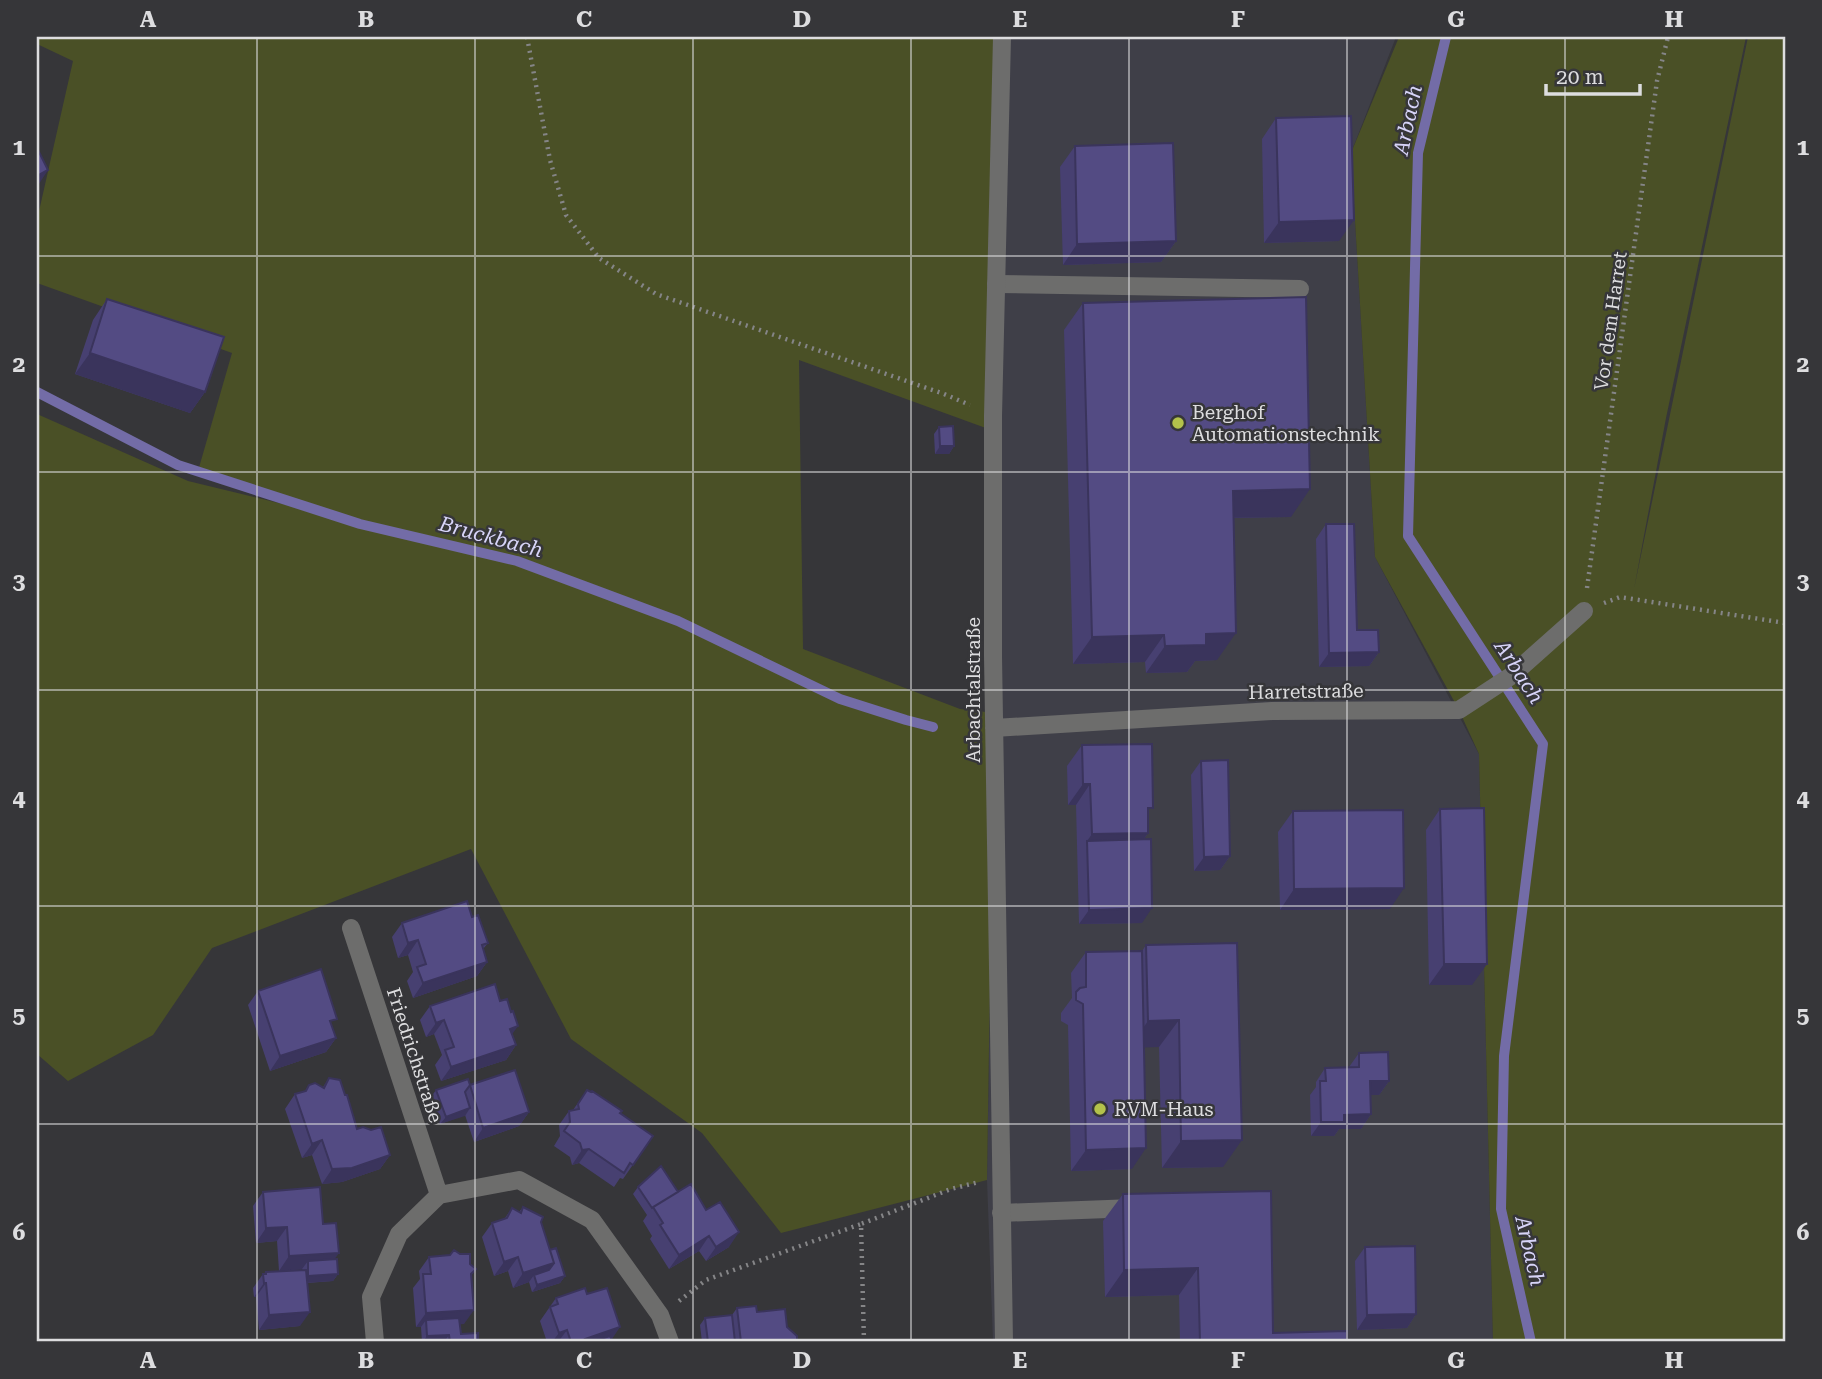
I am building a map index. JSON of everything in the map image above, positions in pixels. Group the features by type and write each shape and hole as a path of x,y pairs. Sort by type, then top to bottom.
{"street":[{"name":"Arbachtalstraße","path":"1002,37 993,416 994,728 1004,1342"},
{"path":"996,284 1300,289"},
{"name":"Harretstraße","path":"994,728 1272,711 1459,710 1511,676 1584,611"},
{"name":"Friedrichstraße","path":"351,929 439,1195"},
{"path":"375,1342 370,1297 399,1234 439,1195 519,1180 592,1220 660,1315 670,1342"},
{"path":"1001,1213 1148,1207"}],"path":[{"path":"527,37 550,160 566,215 599,258 656,293 944,394 993,416"},
{"name":"Vor dem Harret","path":"1584,611 1657,81 1668,37"},
{"path":"1584,611 1620,597 1785,623"},
{"path":"660,1315 706,1280 951,1189 1000,1176"},
{"path":"861,1224 864,1342"}],"shaded area":[{"path":"1005,37 1396,37 1351,153 1375,557 1479,754 1493,1342 993,1342 987,1180"}],"green space":[{"path":"37,37 1002,37 994,431 799,360 803,649 960,709 994,713 987,1180 781,1233 702,1133 571,1039 471,849 212,948 153,1035 68,1081 37,1054 37,414 188,481 332,516 198,471 232,353 37,283 37,220 73,61 37,44"},
{"path":"1399,37 1746,37 1666,418 1634,589 1748,37 1785,37 1785,1342 1493,1342 1479,754 1459,710 1375,557 1351,153"}],"building":[{"path":"1351,116 1354,220 1279,222 1276,118"},
{"path":"1173,143 1176,241 1077,244 1075,146"},
{"path":"37,148 48,170 37,176"},
{"name":"Berghof Automationstechnik","path":"1306,297 1310,489 1233,491 1236,633 1206,634 1206,645 1165,646 1164,635 1092,637 1083,303"},
{"path":"107,299 224,337 205,392 90,353"},
{"path":"953,426 954,446 940,446 939,427"},
{"path":"1326,524 1354,524 1357,630 1378,630 1379,652 1329,653"},
{"path":"1152,744 1153,808 1148,808 1148,833 1092,834 1090,784 1083,784 1082,745"},
{"path":"1228,760 1230,856 1204,857 1201,761"},
{"path":"1484,808 1487,964 1444,964 1440,809"},
{"path":"1403,810 1404,888 1294,889 1293,811"},
{"path":"1151,839 1152,908 1089,910 1087,841"},
{"path":"467,901 472,917 478,915 488,943 482,945 487,962 423,983 417,967 426,964 418,940 408,943 402,923"},
{"path":"1237,943 1242,1140 1181,1141 1179,1020 1148,1021 1146,945"},
{"name":"RVM-Haus","path":"1142,951 1146,1148 1086,1150 1083,1004 1076,1000 1076,992 1086,987 1086,952"},
{"path":"321,969 337,1019 330,1021 336,1038 280,1056 258,991"},
{"path":"495,984 500,1001 507,999 511,1012 513,1011 518,1026 510,1029 516,1045 451,1067 445,1050 454,1047 444,1020 436,1023 430,1006"},
{"path":"1388,1052 1389,1081 1370,1081 1371,1114 1344,1115 1344,1122 1321,1122 1320,1081 1326,1081 1325,1068 1359,1067 1359,1053"},
{"path":"515,1070 529,1112 483,1128 470,1085"},
{"path":"329,1078 340,1080 357,1129 363,1127 371,1130 381,1127 390,1155 352,1168 332,1169 322,1140 312,1144 295,1094 306,1091 309,1085 315,1083 324,1088"},
{"path":"468,1079 470,1085 465,1092 470,1108 446,1117 436,1090"},
{"path":"587,1090 622,1111 620,1113 653,1136 633,1165 630,1163 624,1173 589,1149 582,1150 580,1143 564,1131 570,1122 569,1111 579,1109 578,1104"},
{"path":"661,1166 678,1192 652,1208 638,1187"},
{"path":"691,1184 706,1210 720,1202 739,1232 716,1247 709,1236 679,1255 660,1225 663,1223 653,1207"},
{"path":"320,1187 323,1224 336,1223 339,1253 289,1256 287,1227 266,1228 263,1192"},
{"path":"1271,1191 1273,1333 1347,1331 1347,1342 1200,1342 1198,1268 1124,1270 1123,1194"},
{"path":"523,1207 543,1217 541,1222 554,1263 523,1273 518,1257 504,1262 492,1223 507,1218 512,1208 521,1213"},
{"path":"1415,1246 1416,1314 1367,1315 1365,1247"},
{"path":"556,1248 565,1276 537,1285 534,1275 549,1270 554,1263 550,1250"},
{"path":"454,1250 460,1254 470,1254 470,1264 476,1269 471,1274 474,1310 426,1313 423,1274 431,1274 429,1257 450,1255"},
{"path":"337,1259 338,1274 308,1276 308,1261"},
{"path":"306,1270 310,1312 269,1315 263,1274"},
{"path":"585,1288 587,1294 607,1288 620,1327 585,1339 587,1342 571,1342 567,1330 559,1333 550,1307 558,1304 556,1298"},
{"path":"756,1306 757,1312 785,1309 787,1327 797,1336 797,1342 741,1342 737,1308"},
{"path":"732,1315 735,1342 708,1342 705,1318"},
{"path":"459,1318 461,1334 478,1333 478,1342 450,1342 449,1335 427,1336 426,1320"},
{"path":"610,1336 613,1342 591,1342"}],"waterway":[{"name":"Arbach","path":"1446,37 1418,153 1408,536 1543,744 1504,1056 1501,1209 1531,1342"},
{"name":"Bruckbach","path":"37,392 178,465 360,524 517,561 678,621 840,699 933,727"}],"place":[{"name":"Berghof Automationstechnik","path":"1178,423"},
{"name":"RVM-Haus","path":"1100,1109"}]}
